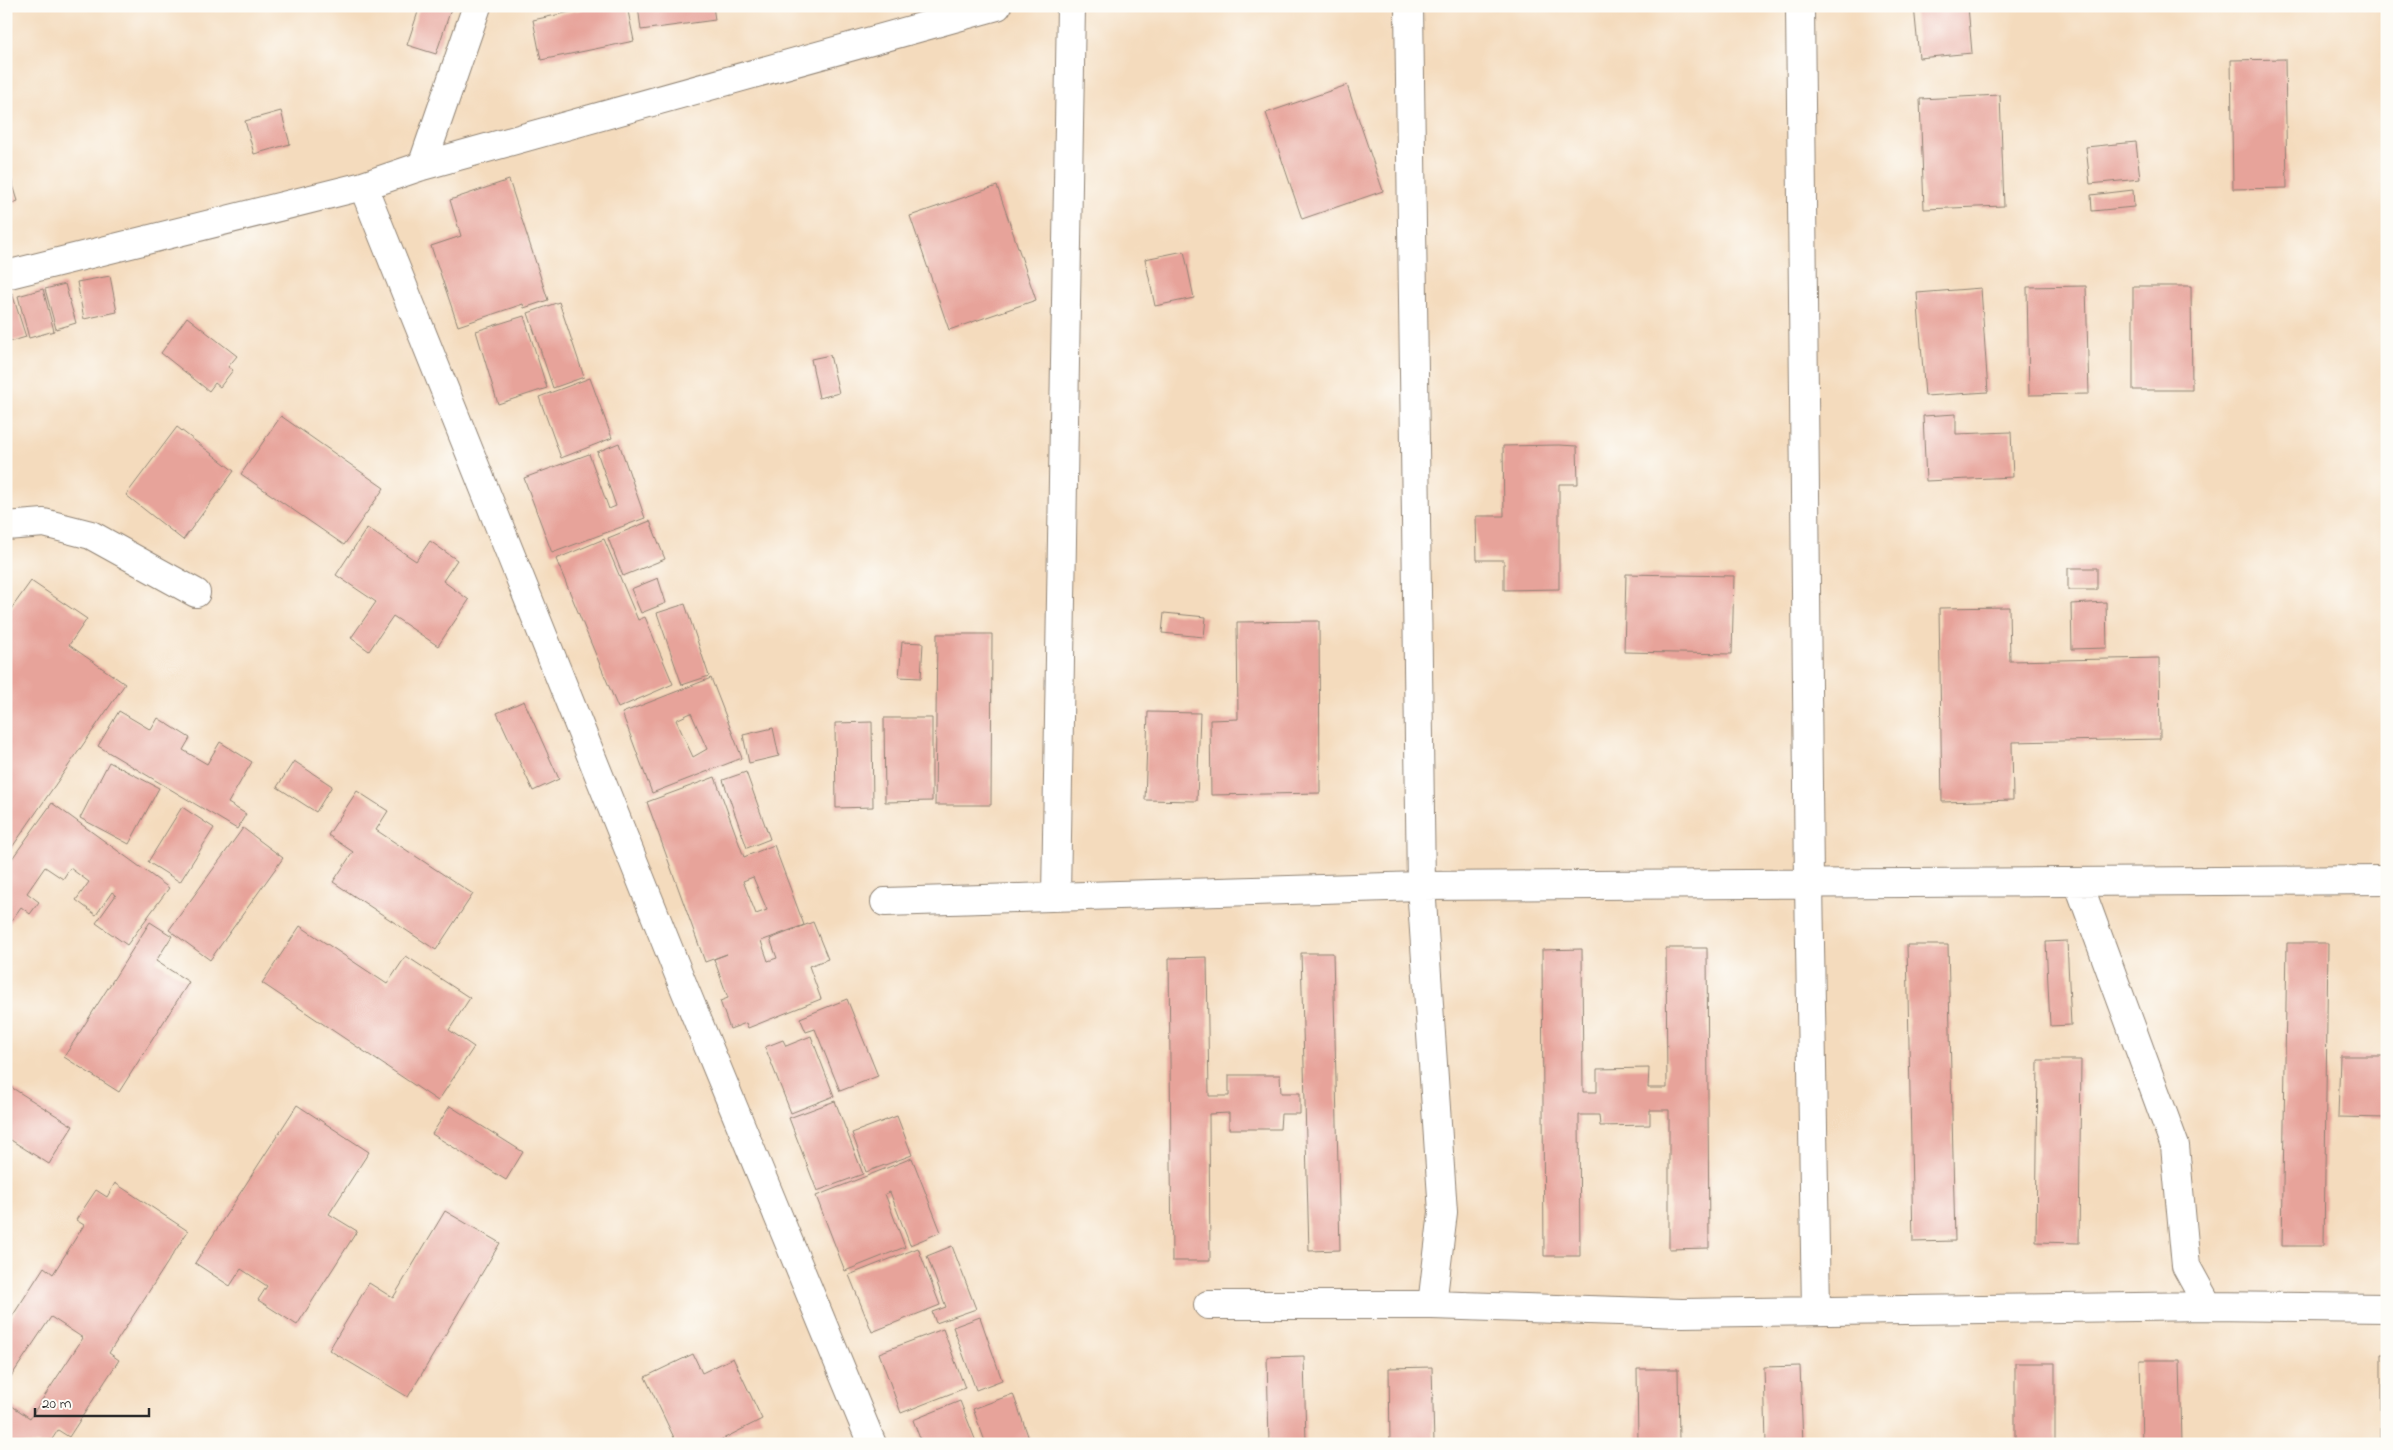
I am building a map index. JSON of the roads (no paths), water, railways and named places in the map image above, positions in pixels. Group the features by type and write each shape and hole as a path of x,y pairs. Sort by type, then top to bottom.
{"street":[{"path":"422,166 477,6"},
{"path":"6,275 363,186 422,166 997,6"},
{"path":"1056,896 1071,6"},
{"path":"1409,6 1420,886 1443,1212 1432,1305"},
{"path":"1800,6 1809,883 1816,1311"},
{"path":"363,186 682,981 872,1444"},
{"path":"6,526 44,523 92,535 196,593"},
{"path":"885,902 1420,886 2387,880"},
{"path":"2078,882 2175,1146 2186,1266 2208,1306"},
{"path":"1208,1305 1432,1305 1682,1313 2208,1306 2387,1308"}]}
